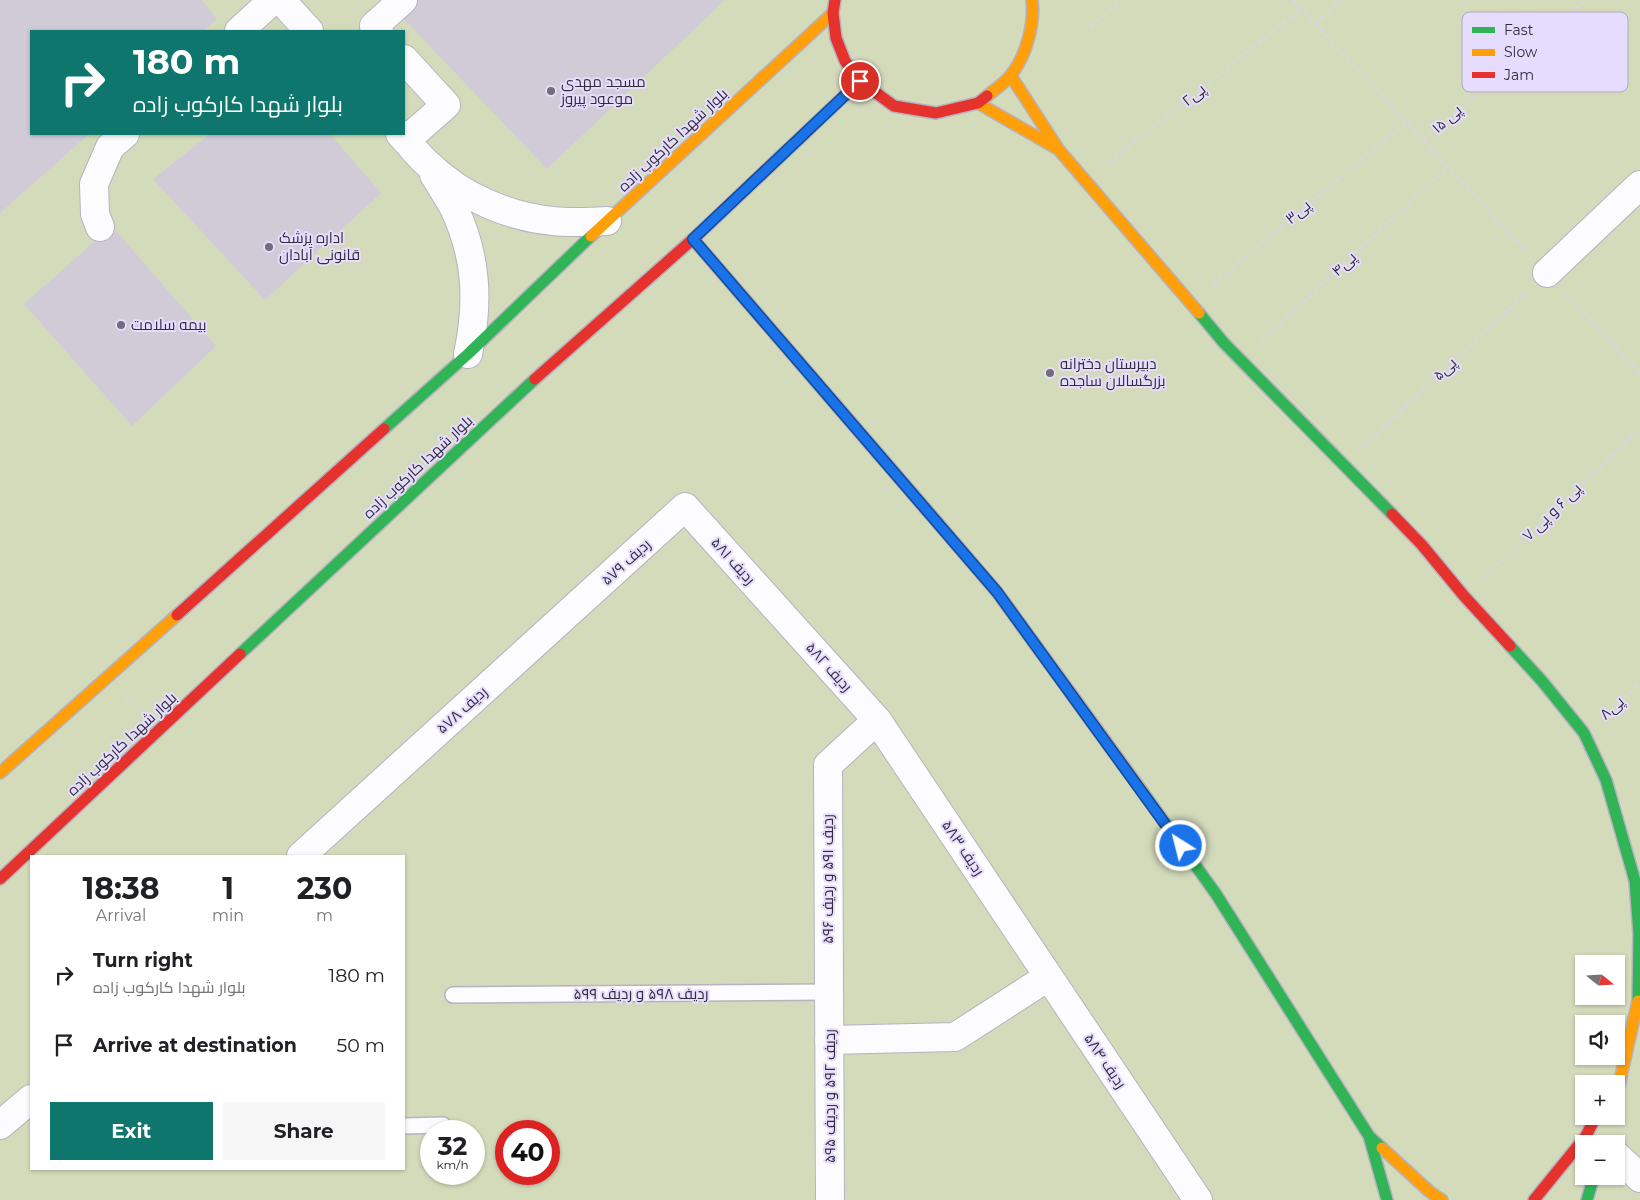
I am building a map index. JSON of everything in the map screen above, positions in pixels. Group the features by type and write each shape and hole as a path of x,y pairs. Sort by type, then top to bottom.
{"street":[{"path":"240,30 273,0"},
{"path":"281,0 308,30"},
{"path":"378,30 374,26 403,0"},
{"path":"835,0 833,13 836,38 845,61 860,81 894,106 936,113 978,103 1011,76 1028,44 1034,3"},
{"name":"بلوار شهدا کارکوب زاده","path":"0,773 468,354 607,221 833,13"},
{"path":"405,60 446,105 403,137 428,165 453,206 463,230 470,254 474,279 475,304 468,354"},
{"path":"1011,76 1059,150 1191,302 1224,343 1422,545 1464,596 1542,681 1584,733 1606,780 1635,881 1640,934 1639,999 1622,1075"},
{"name":"بلوار شهدا کارکوب زاده","path":"0,879 518,394 693,239 860,81"},
{"path":"978,103 1059,150"},
{"path":"100,227 95,214 94,184 110,147 124,135"},
{"path":"428,165 450,182 473,196 507,210 552,221 607,221"},
{"path":"1546,273 1640,185"},
{"path":"693,239 997,592 1216,894 1369,1136 1430,1192 1442,1200"},
{"name":"ردیف ۵۸۱","path":"685,508 781,614"},
{"name":"ردیف ۵۷۹","path":"566,616 685,508"},
{"name":"ردیف ۵۸۲","path":"781,614 877,720"},
{"name":"ردیف ۵۷۸","path":"303,855 322,847 359,804 566,616"},
{"name":"ردیف ۵۹۱ و ردیف ۵۹۶","path":"829,992 828,765 877,720"},
{"name":"ردیف ۵۸۳","path":"877,720 1048,977"},
{"path":"829,1040 955,1037 1048,977"},
{"name":"ردیف ۵۸۴","path":"1048,977 1198,1200"},
{"name":"ردیف ۵۹۲ و ردیف ۵۹۵","path":"829,992 830,1200"},
{"path":"1619,1075 1626,1062"},
{"path":"0,1125 30,1100"},
{"path":"1534,1200 1586,1136 1592,1125"},
{"path":"1369,1136 1387,1200"},
{"path":"1625,1164 1640,1178"},
{"path":"1587,1200 1591,1185"}],"lane":[{"name":"ردیف ۵۹۸ و ردیف ۵۹۹","path":"453,995 829,992"},
{"path":"405,1126 420,1126"}],"path":[{"path":"1090,27 1120,0"},
{"path":"1293,0 1640,374"},
{"path":"1315,24 1342,0"},
{"name":"پی ۱۵","path":"1572,12 1586,0"},
{"name":"پی۲","path":"1086,180 1301,9"},
{"name":"پی ۱۵","path":"1423,140 1479,92"},
{"name":"پی۳","path":"1191,302 1406,122"},
{"name":"پی۴","path":"1241,361 1447,167"},
{"name":"پی۵","path":"1343,465 1546,273"},
{"name":"پی ۶ و پی ۷","path":"1464,596 1640,428"},
{"path":"104,680 163,726"},
{"name":"پی۸","path":"1584,733 1640,683"}],"green space":[{"path":"0,0 1640,0 1640,1200 0,1200"}],"building":[{"path":"0,0 202,0 217,19 204,30 30,30 30,135 88,135 0,213"},
{"name":"مسجد مهدی موعود پیروز","path":"412,0 725,0 547,169 398,13"},
{"name":"اداره پزشک قانونی آبادان","path":"209,135 331,135 381,193 265,300 153,179"},
{"name":"بیمه سلامت","path":"112,226 216,346 132,426 24,304"}],"traffic: fast":[{"path":"746,189 860,81"},
{"path":"384,429 468,354 591,236"},
{"path":"693,239 925,508"},
{"path":"1199,313 1224,343 1392,514"},
{"path":"240,654 535,379"},
{"path":"1510,646 1542,681 1584,733 1606,780 1635,881 1639,934 1638,1001"},
{"path":"1142,791 1216,894 1369,1136 1382,1148"},
{"path":"1369,1136 1387,1200"},
{"path":"1587,1200 1591,1185"}],"traffic: slow":[{"path":"987,96 1009,78 1021,59 1031,29 1032,0"},
{"path":"591,236 833,13"},
{"path":"1011,76 1059,150 1199,313"},
{"path":"978,103 1056,148"},
{"path":"925,508 997,592 1142,791"},
{"path":"0,773 177,615"},
{"path":"1621,1075 1638,1001"},
{"path":"1382,1148 1430,1192 1442,1200"}],"traffic: jam":[{"path":"835,0 833,13 836,38 845,61 860,81 894,106 936,113 978,103 987,96"},
{"path":"535,379 693,239 746,189"},
{"path":"177,615 384,429"},
{"path":"1392,514 1422,545 1464,596 1510,646"},
{"path":"0,879 240,654"},
{"path":"1534,1200 1586,1136 1592,1125"}],"place":[{"name":"مسجد مهدی موعود پیروز","path":"551,91"},
{"name":"اداره پزشک قانونی آبادان","path":"269,247"},
{"name":"بیمه سلامت","path":"121,325"},
{"name":"دبیرستان دخترانه بزرگسالان ساجده","path":"1050,373"}],"route":[{"path":"860,81 693,239 997,592 1181,846"}]}
